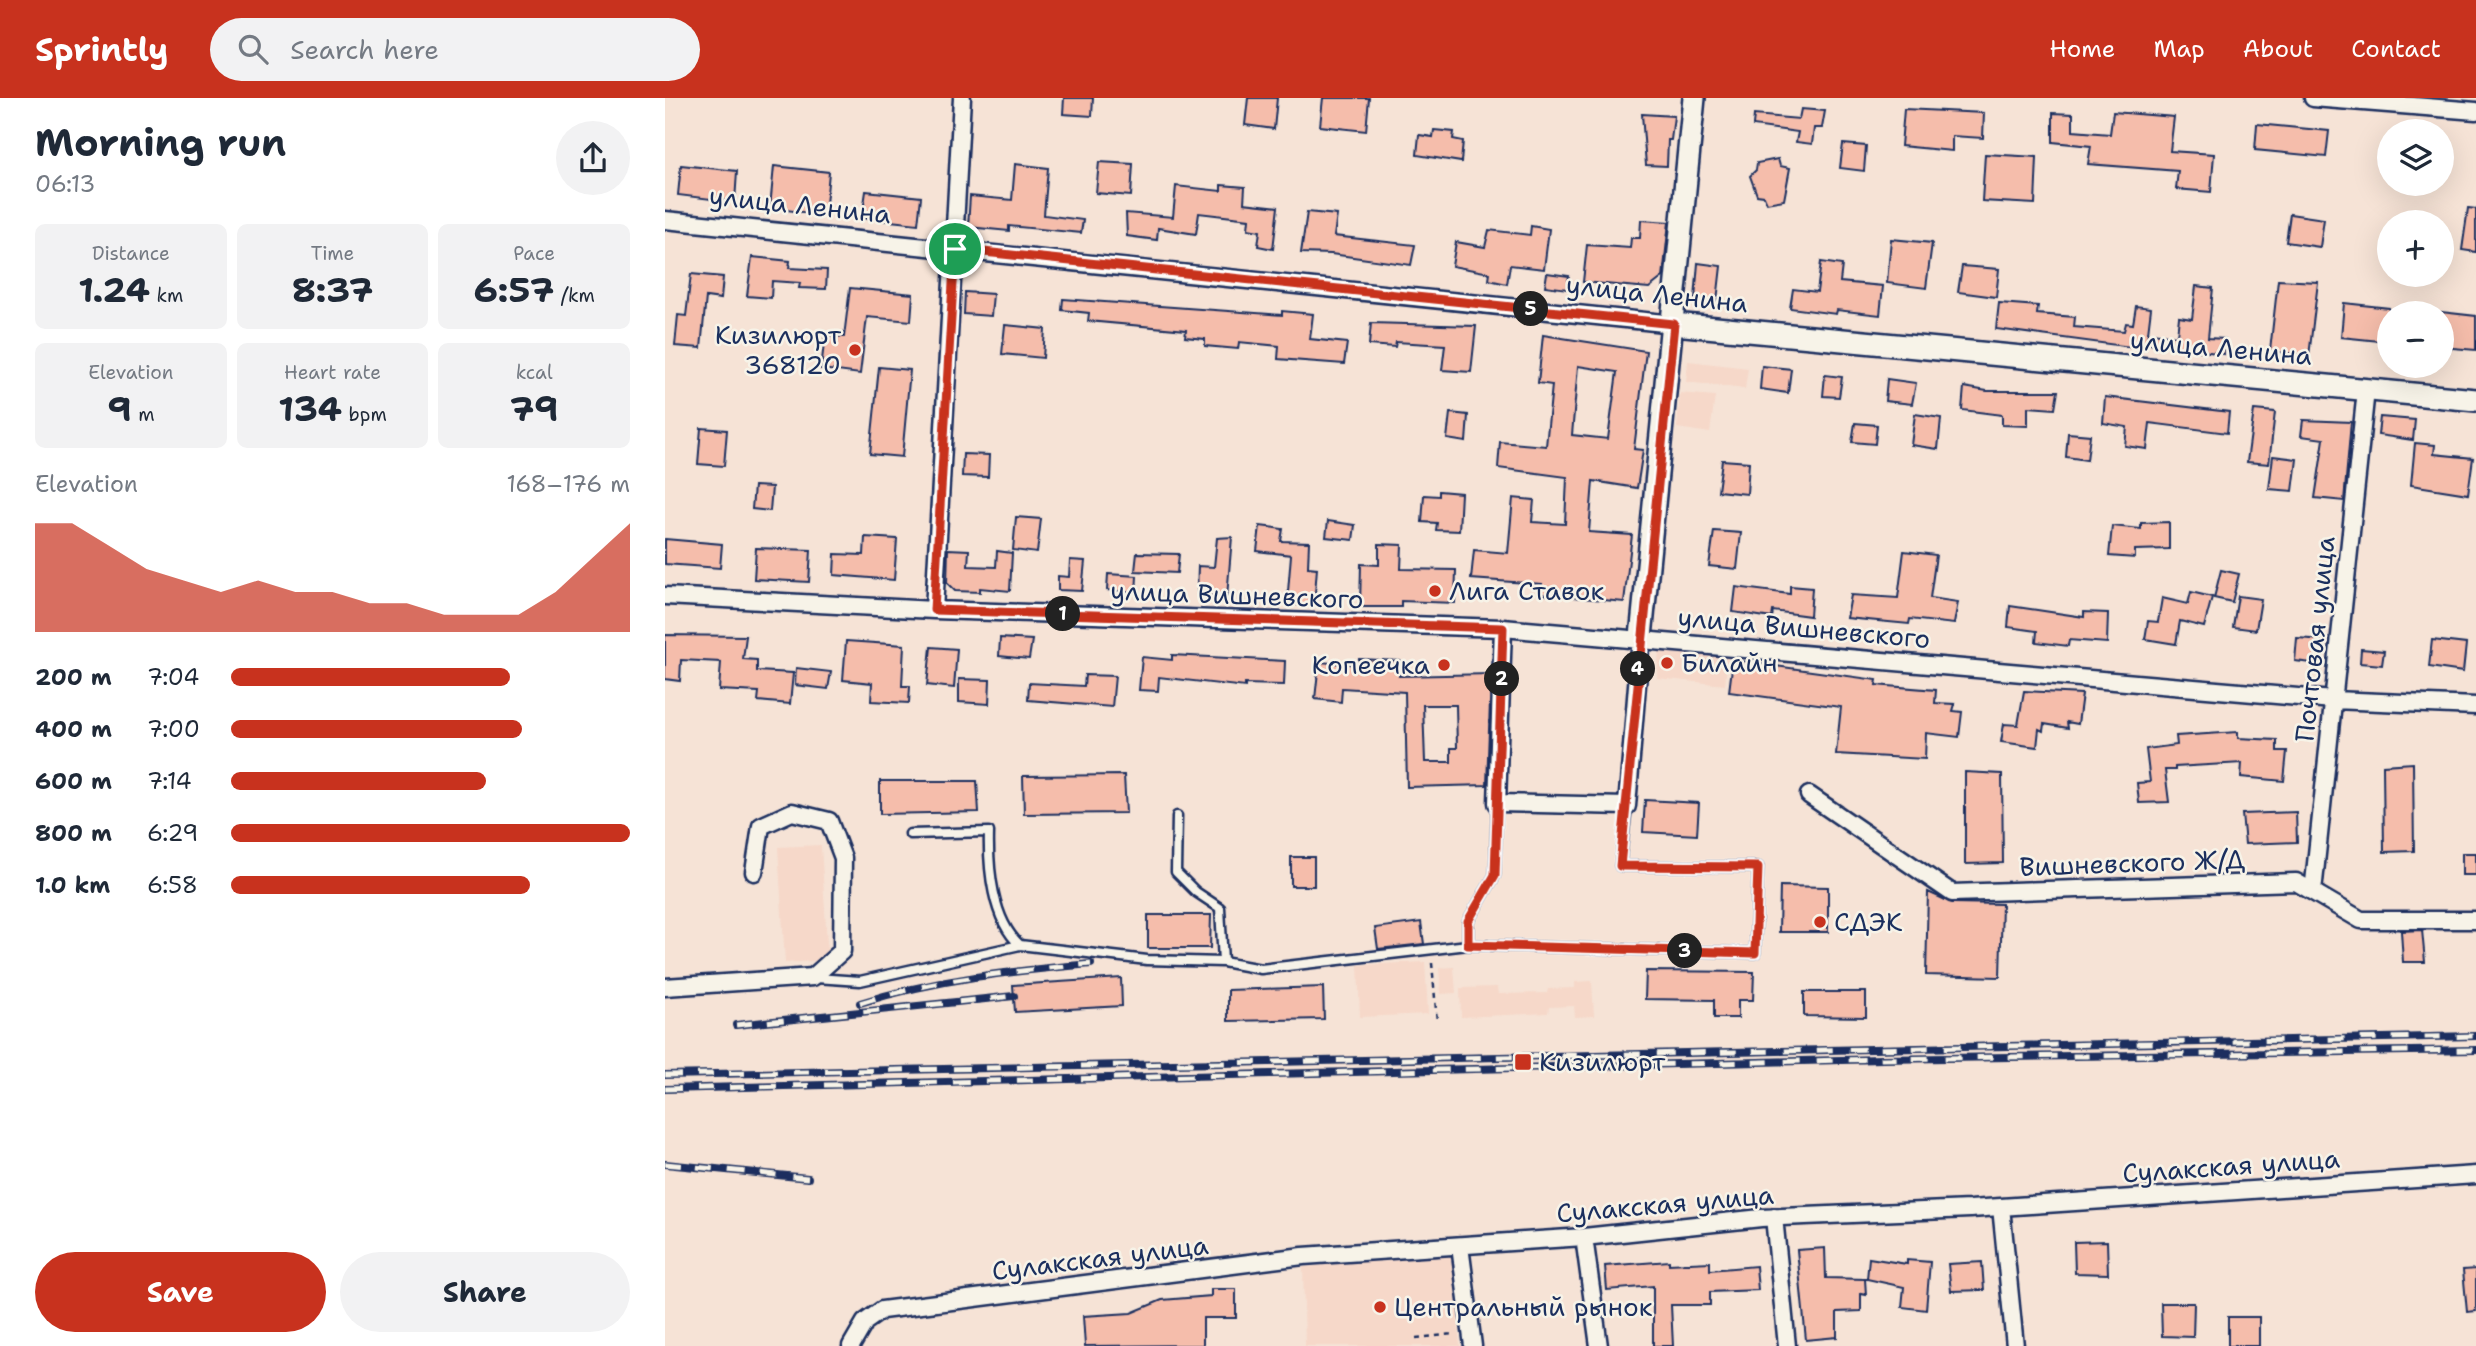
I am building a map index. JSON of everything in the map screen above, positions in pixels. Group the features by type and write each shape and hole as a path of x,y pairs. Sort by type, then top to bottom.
{"street":[{"path":"934,610 962,98"},
{"path":"1503,628 1497,803 1627,806 1694,98"},
{"path":"2313,98 2476,111"},
{"name":"улица Ленина","path":"665,220 1674,324 2476,400"},
{"name":"Почтовая улица","path":"2313,892 2366,390"},
{"name":"улица Вишневского","path":"665,596 934,610 1503,628 2333,700 2476,706"},
{"name":"Вишневского Ж/Д","path":"1809,796 1952,893 2296,882 2361,920 2476,920"},
{"path":"665,987 813,977 842,951 843,858 829,821 792,812 761,826 754,872"},
{"name":"Сулакская улица","path":"851,1346 865,1322 882,1310 1303,1256 1584,1237 1774,1217 2001,1207 2476,1175"},
{"path":"2001,1207 2015,1346"},
{"path":"1774,1217 1787,1346"},
{"path":"1584,1237 1599,1346"},
{"path":"1460,1246 1472,1339"}],"lane":[{"path":"1468,945 1468,921 1495,875 1497,803"},
{"path":"813,977 860,981 1020,945 1147,960 1223,962 1261,970 1468,945 1755,953 1758,867 1620,866 1627,806"},
{"path":"1177,816 1177,872 1196,892 1220,908 1223,962"},
{"path":"910,834 989,832 995,896 1008,934 1020,945"}],"path":[{"path":"1432,961 1437,1022"},
{"path":"1416,1338 1472,1339"}],"shaded area":[{"path":"1688,361 1748,368 1745,389 1686,382"},
{"path":"1680,393 1715,396 1710,433 1677,428"},
{"path":"1659,648 1728,654 1725,685 1657,678"},
{"path":"821,845 828,960 785,963 778,847"},
{"path":"1425,962 1428,1014 1360,1017 1358,965"},
{"path":"1454,967 1456,993 1441,994 1439,968"},
{"path":"1592,981 1594,1016 1575,1017 1574,1006 1549,1007 1548,1013 1461,1017 1460,988 1497,987 1498,994 1547,993 1548,989 1575,988 1575,982"},
{"name":"Центральный рынок","path":"1453,1254 1460,1346 1305,1346 1303,1267"}],"building":[{"path":"1064,98 1093,98 1092,116 1063,114"},
{"path":"1248,98 1277,98 1274,129 1245,125"},
{"path":"1323,98 1369,98 1366,131 1320,126"},
{"path":"1801,109 1825,111 1822,128 1814,128 1812,144 1796,142 1798,132 1753,126 1754,115 1799,119"},
{"path":"1904,109 1984,113 1983,138 1952,136 1952,151 1901,146"},
{"path":"2113,112 2174,117 2170,151 2214,154 2211,192 2176,189 2178,171 2088,164 2091,146 2053,142 2053,113 2073,114 2073,131 2110,134"},
{"path":"1642,114 1674,116 1671,140 1668,140 1667,166 1646,165"},
{"path":"2257,124 2329,131 2326,157 2255,150"},
{"path":"1434,130 1454,132 1453,139 1463,141 1461,162 1417,155 1419,135 1433,137"},
{"path":"1843,144 1866,146 1864,171 1840,168"},
{"path":"1985,154 2037,157 2035,204 1982,201"},
{"path":"1778,159 1780,166 1790,168 1784,200 1767,203 1764,196 1757,195 1750,176 1756,170 1757,163"},
{"path":"1099,162 1133,164 1131,196 1096,193"},
{"path":"1015,164 1048,168 1044,215 1083,220 1081,233 1009,226 1009,231 968,227 970,196 1012,200"},
{"path":"681,165 737,171 735,202 678,195"},
{"path":"774,166 829,172 825,215 770,208"},
{"path":"1221,185 1245,187 1244,203 1278,207 1273,249 1258,246 1260,231 1248,229 1249,219 1199,213 1196,234 1158,228 1157,240 1127,236 1126,213 1173,217 1176,186 1221,191"},
{"path":"866,191 921,197 918,224 862,218"},
{"path":"2468,208 2476,209 2476,252 2462,250"},
{"path":"1307,212 1337,215 1334,236 1415,245 1411,265 1331,254 1301,253"},
{"path":"2290,214 2324,219 2320,247 2286,242"},
{"path":"1641,220 1669,222 1663,277 1649,288 1583,282 1587,245 1630,248 1631,238 1640,238"},
{"path":"1531,226 1549,229 1544,269 1510,265 1507,284 1489,280 1490,273 1452,266 1456,242 1485,247 1489,230 1530,235"},
{"path":"1891,239 1932,243 1926,288 1887,283"},
{"path":"752,257 790,261 789,268 827,270 826,289 799,288 800,283 772,281 771,298 747,296"},
{"path":"1821,262 1842,265 1840,282 1883,286 1880,315 1837,310 1836,314 1790,308 1793,289 1817,292"},
{"path":"1698,263 1721,266 1717,301 1695,299"},
{"path":"1962,266 1999,269 1996,297 1958,292"},
{"path":"1547,273 1569,276 1567,289 1545,286"},
{"path":"691,274 723,277 721,299 706,297 701,348 675,346 678,315 686,316"},
{"path":"2278,280 2318,282 2309,356 2270,351"},
{"path":"2196,286 2213,288 2208,338 2225,339 2224,354 2151,344 2152,333 2177,336 2179,317 2192,319"},
{"path":"850,288 913,294 911,321 867,317 860,374 821,369 825,335 844,337"},
{"path":"965,292 993,294 991,316 964,314"},
{"path":"1063,299 1282,315 1282,311 1313,314 1310,339 1347,343 1344,364 1278,359 1279,346 1239,342 1238,349 1205,346 1205,339 1185,337 1186,330 1088,321 1089,313 1062,310"},
{"path":"1999,303 2038,306 2037,314 2075,317 2074,327 2124,331 2126,323 2133,324 2136,306 2151,308 2146,349 1996,329"},
{"path":"2344,303 2377,307 2377,341 2341,337"},
{"path":"2454,313 2476,316 2476,350 2454,348"},
{"path":"1371,323 1476,326 1471,372 1442,370 1445,345 1396,342 1395,347 1369,345"},
{"path":"1005,325 1045,329 1043,358 1002,354"},
{"path":"1543,335 1646,351 1634,449 1643,450 1637,488 1593,481 1589,532 1632,535 1624,602 1541,594 1542,584 1471,579 1474,550 1508,553 1513,498 1534,500 1532,522 1565,524 1567,477 1498,468 1500,442 1546,446 1552,385 1538,383","holes":["1578,366 1617,372 1608,439 1572,435"]},
{"path":"1762,366 1791,369 1788,393 1760,389"},
{"path":"879,367 910,370 902,457 870,454"},
{"path":"1825,375 1842,377 1839,397 1823,396"},
{"path":"1887,379 1916,383 1912,404 1885,401"},
{"path":"1964,387 1987,391 2058,391 2055,409 2028,407 2028,426 2002,425 2002,415 1962,410"},
{"path":"2105,397 2229,412 2227,433 2150,423 2147,449 2125,446 2127,427 2103,423"},
{"path":"2254,410 2275,412 2269,464 2247,462"},
{"path":"1450,413 1468,415 1466,442 1447,439"},
{"path":"1915,414 1941,418 1938,449 1911,445"},
{"path":"2380,417 2415,420 2413,440 2378,435"},
{"path":"2303,420 2351,422 2344,501 2315,498 2324,439 2301,436"},
{"path":"1855,423 1877,425 1875,444 1852,442"},
{"path":"701,428 727,430 724,466 698,464"},
{"path":"2068,433 2090,435 2087,460 2066,457"},
{"path":"2415,443 2435,445 2434,454 2473,458 2468,494 2411,485"},
{"path":"963,454 989,455 988,477 962,476"},
{"path":"2273,456 2297,459 2293,491 2269,489"},
{"path":"1722,460 1749,462 1747,494 1718,491"},
{"path":"754,486 772,487 770,511 752,509"},
{"path":"1439,491 1461,493 1459,531 1436,530 1437,523 1422,522 1424,495 1439,496"},
{"path":"1016,517 1041,519 1037,553 1013,550"},
{"path":"1328,521 1355,525 1353,540 1326,537"},
{"path":"2169,522 2169,549 2135,550 2135,558 2109,556 2112,526 2141,529 2141,523"},
{"path":"1260,526 1283,529 1281,541 1309,542 1308,567 1317,568 1314,606 1287,604 1291,555 1257,551"},
{"path":"1714,531 1741,533 1737,569 1709,566"},
{"path":"865,537 897,539 894,580 834,575 835,554 864,555"},
{"path":"1232,537 1227,597 1197,594 1198,566 1214,567 1217,538"},
{"path":"665,539 722,544 720,568 665,564"},
{"path":"1379,544 1402,545 1401,569 1456,570 1455,603 1401,601 1401,607 1360,607 1361,564 1379,565"},
{"path":"756,548 811,550 809,582 754,579"},
{"path":"948,549 969,550 968,566 996,567 997,551 1012,553 1010,591 980,588 980,592 955,591 947,583"},
{"path":"1904,551 1936,555 1930,598 1958,602 1954,624 1910,619 1909,624 1847,618 1851,595 1898,598"},
{"path":"1137,553 1179,554 1177,573 1135,571"},
{"path":"1070,560 1085,561 1082,591 1058,590 1058,576 1069,577"},
{"path":"2221,570 2239,574 2232,602 2214,598"},
{"path":"1108,574 1137,576 1136,593 1107,590"},
{"path":"1790,586 1812,588 1810,616 1773,611 1772,618 1733,612 1736,587 1790,594"},
{"path":"2191,592 2212,597 2204,627 2180,621 2176,644 2145,639 2148,621 2158,622 2162,598 2188,604"},
{"path":"2238,596 2261,599 2256,630 2233,627"},
{"path":"2010,606 2084,617 2084,612 2108,613 2107,643 2069,640 2068,646 2036,642 2037,631 2008,627"},
{"path":"665,635 746,636 743,659 757,660 757,671 793,673 790,704 758,701 759,692 719,690 721,662 681,660 680,681 665,679"},
{"path":"1000,638 1032,640 1029,659 999,656"},
{"path":"2297,638 2324,640 2321,664 2295,661"},
{"path":"2432,640 2466,644 2463,672 2429,667"},
{"path":"846,641 904,645 902,686 910,686 909,703 871,701 872,683 843,680"},
{"path":"931,647 957,649 954,688 927,685"},
{"path":"2361,649 2384,651 2382,665 2360,663"},
{"path":"1172,655 1285,661 1284,685 1245,684 1245,687 1159,677 1158,691 1139,690 1142,657 1172,660"},
{"path":"1359,659 1400,661 1399,676 1491,674 1487,785 1407,787 1405,692 1342,688 1341,702 1315,699 1319,662 1359,665","holes":["1423,705 1456,705 1457,748 1451,748 1451,762 1425,762"]},
{"path":"1733,660 1877,680 1876,685 1936,690 1935,703 1955,704 1953,711 1962,712 1959,737 1926,733 1925,759 1836,754 1841,707 1729,692"},
{"path":"796,668 831,672 828,689 795,685"},
{"path":"1085,675 1115,676 1112,707 1028,700 1029,683 1084,686"},
{"path":"959,679 990,680 989,704 959,702"},
{"path":"2024,691 2082,694 2078,724 2067,722 2068,728 2044,724 2043,731 2039,729 2037,747 2001,742 2004,724 2018,725"},
{"path":"2238,732 2238,738 2277,740 2277,751 2287,751 2284,781 2241,777 2242,763 2175,767 2175,770 2165,770 2169,802 2139,803 2137,783 2150,782 2146,749 2177,745 2176,736"},
{"path":"2413,763 2414,851 2384,852 2383,765"},
{"path":"1965,772 2002,774 2003,863 1965,864"},
{"path":"1124,775 1126,813 1024,814 1023,776"},
{"path":"880,781 977,781 979,812 880,814"},
{"path":"1645,800 1699,803 1697,835 1643,832"},
{"path":"2296,812 2297,842 2245,844 2242,814"},
{"path":"2462,853 2476,853 2476,875 2462,875"},
{"path":"1291,857 1314,857 1314,886 1291,886"},
{"path":"1780,886 1828,887 1828,932 1779,932"},
{"path":"1928,892 1952,903 2002,904 2000,977 1926,975"},
{"path":"1148,915 1211,915 1210,948 1148,948"},
{"path":"1421,922 1424,944 1378,949 1375,928"},
{"path":"2422,930 2425,962 2403,962 2401,931"},
{"name":"Кизилюрт","path":"1646,971 1754,972 1753,1000 1738,1000 1738,1018 1714,1018 1714,1000 1645,999"},
{"path":"1121,978 1122,1006 1015,1012 1013,985"},
{"path":"1323,987 1324,1019 1228,1021 1228,990"},
{"path":"1804,992 1866,992 1866,1017 1804,1016"},
{"path":"2107,1241 2108,1274 2075,1273 2074,1242"},
{"path":"1825,1248 1826,1278 1865,1279 1866,1295 1861,1294 1861,1311 1837,1312 1837,1337 1806,1340 1797,1250"},
{"path":"1869,1258 1907,1264 1907,1260 1930,1262 1926,1310 1902,1307 1904,1287 1867,1279"},
{"path":"1669,1261 1669,1264 1710,1262 1710,1270 1756,1266 1758,1290 1710,1292 1710,1305 1671,1305 1673,1346 1653,1346 1653,1286 1607,1290 1605,1266"},
{"path":"1982,1262 1984,1290 1951,1291 1948,1264"},
{"path":"2476,1269 2476,1311 2467,1312 2463,1270"},
{"path":"1211,1289 1236,1289 1236,1318 1203,1318 1203,1345 1085,1346 1083,1316 1131,1313 1162,1300 1211,1296"},
{"path":"2161,1303 2194,1303 2193,1337 2162,1336"},
{"path":"2228,1317 2259,1317 2259,1346 2228,1346"}],"railway":[{"path":"860,1003 946,982 1091,964"},
{"path":"736,1025 1014,996"},
{"path":"665,1075 2476,1036"},
{"path":"665,1089 1883,1059 2476,1050"},
{"path":"665,1164 808,1178"}],"place":[{"name":"Кизилюрт 368120","path":"855,350"},
{"name":"Лига Ставок","path":"1435,591"},
{"name":"Билайн","path":"1667,663"},
{"name":"Копеечка","path":"1444,665"},
{"name":"СДЭК","path":"1820,922"},
{"name":"Кизилюрт","path":"1523,1062"},
{"name":"Центральный рынок","path":"1380,1307"}],"route":[{"path":"955,249 1674,324 1620,866 1758,867 1755,953 1468,945 1468,921 1495,875 1503,628 934,610 955,249"}]}
